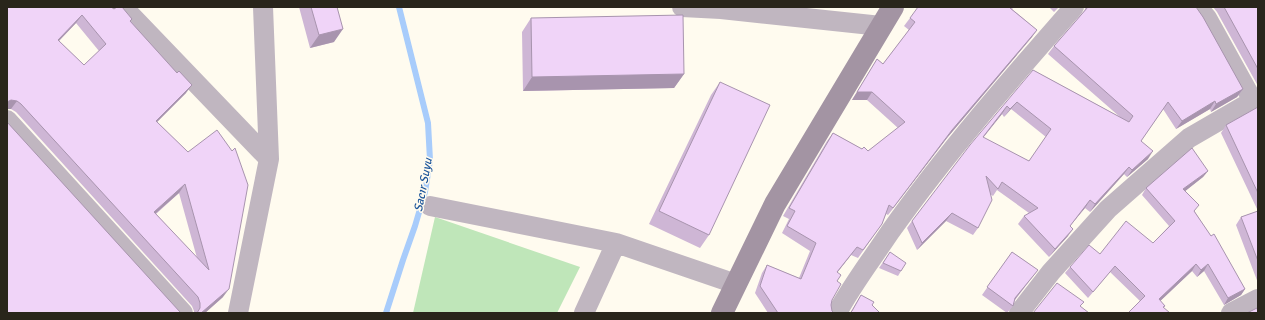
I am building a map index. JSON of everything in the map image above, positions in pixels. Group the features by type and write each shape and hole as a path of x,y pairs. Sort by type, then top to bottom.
{"street":[{"path":"122,7 269,160"},
{"path":"238,313 269,160 262,7"},
{"path":"682,7 721,9 882,26"},
{"path":"722,313 775,204 893,7"},
{"path":"837,313 849,290 923,187 1020,68 1074,7"},
{"path":"1019,313 1051,272 1108,210 1188,138 1255,100 1207,18 1198,7"},
{"path":"7,120 183,313"},
{"path":"430,206 616,243 736,284"},
{"path":"584,313 616,243"},
{"path":"1231,313 1258,299"}],"green space":[{"path":"435,217 580,267 557,313 413,313"}],"building":[{"path":"7,7 111,7 114,9 117,7 122,7 132,19 130,21 177,73 179,71 192,85 156,121 188,152 217,130 232,151 235,148 248,185 229,289 201,313 197,313 200,308 198,297 21,104 17,101 11,100 7,102","holes":["82,15 106,44 84,65 58,40","185,184 209,270 154,212"]},
{"path":"311,7 337,7 343,29 319,35"},
{"path":"918,7 1011,7 1010,8 1037,30 952,130 893,208 889,205 882,224 863,250 857,247 837,272 841,275 837,281 841,284 832,300 831,305 834,313 778,313 760,286 767,265 801,279 816,243 787,226 795,211 789,208 833,133 862,149 864,147 868,151 905,122 872,92 857,92 877,59 883,64 915,22 910,18"},
{"path":"1088,7 1196,7 1243,89 1216,104 1215,101 1182,121 1168,102 1141,141 1153,151 1132,170 1129,167 1095,204 1090,200 1070,226 1073,229 1055,249 1024,216 1038,208 1002,182 998,189 986,176 992,200 978,228 952,213 922,243 912,221 970,145 1033,70 1129,122 1133,116 1054,46","holes":["1017,102 1051,129 1029,161 983,137 1007,106 1010,109"]},
{"path":"1224,7 1258,7 1258,69"},
{"path":"683,15 684,74 532,77 531,18"},
{"path":"720,82 770,105 709,235 659,211"},
{"path":"1258,107 1258,193 1226,125"},
{"path":"7,122 180,312 181,313 7,313"},
{"path":"1192,148 1208,171 1183,189 1199,205 1194,211 1211,236 1214,234 1245,289 1228,298 1208,264 1201,270 1196,264 1159,299 1165,306 1163,307 1170,313 1128,313 1145,296 1115,266 1093,292 1070,267 1089,245 1100,254 1126,221 1153,243 1175,221 1146,188"},
{"path":"1258,211 1258,261 1241,217"},
{"path":"890,252 906,263 901,271 883,263"},
{"path":"1012,252 1038,270 1015,298 1013,306 987,287"},
{"path":"1057,283 1084,302 1080,306 1089,313 1033,313"},
{"path":"861,295 874,302 872,305 880,313 850,313"},
{"path":"1257,308 1258,313 1247,313"}],"waterway":[{"name":"Sacır Suyu","path":"386,313 425,192 430,160 428,123 399,7"}]}
